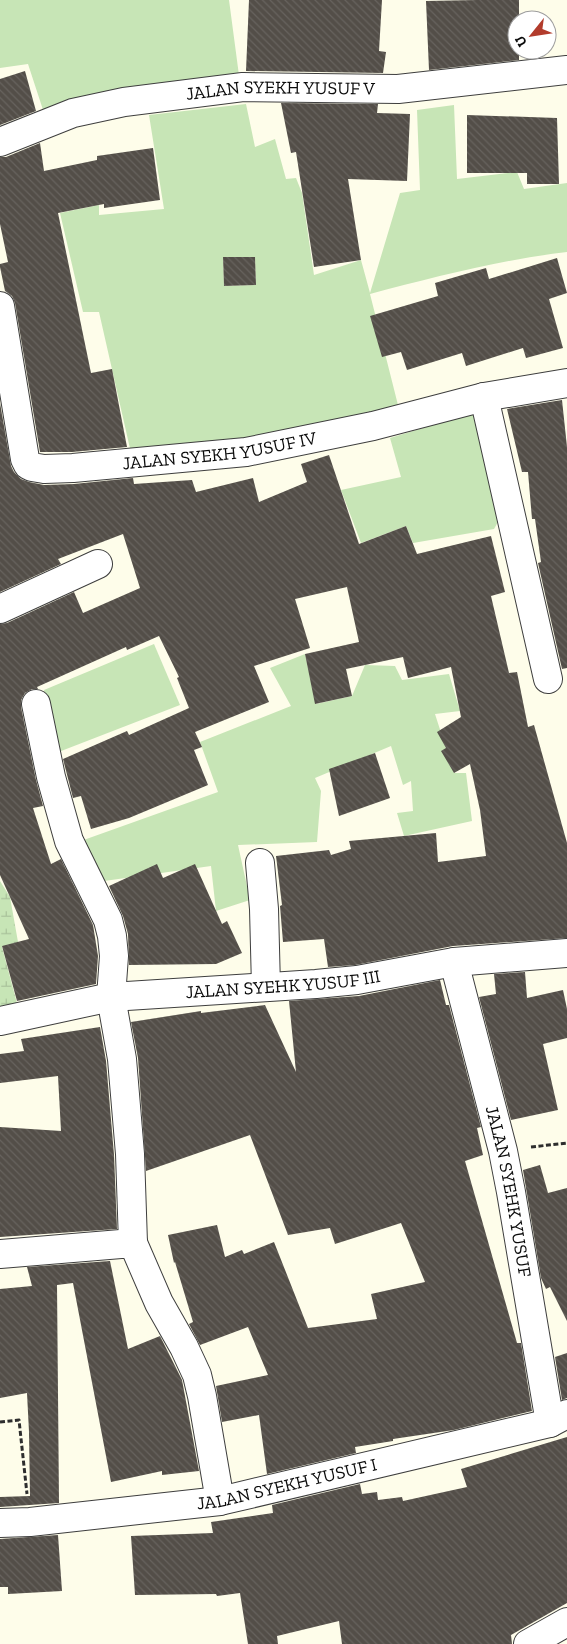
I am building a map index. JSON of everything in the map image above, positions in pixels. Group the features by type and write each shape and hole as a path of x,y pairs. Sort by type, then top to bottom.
{"street":[{"name":"JALAN SYEKH YUSUF V","path":"0,142 73,113 124,102 243,87 398,88 567,70"},
{"name":"JALAN SYEKH YUSUF IV","path":"0,306 25,459 28,465 36,468 73,468 246,452 372,426 484,397 567,383"},
{"path":"484,397 548,679"},
{"path":"0,609 98,564"},
{"path":"36,704 51,778 69,841 110,926 114,956 111,997 122,1059 130,1154 133,1243 159,1304 198,1375 220,1501"},
{"path":"260,863 264,909 266,987"},
{"name":"JALAN SYEHK YUSUF III","path":"0,1021 111,997 357,980 454,962 567,953"},
{"name":"JALAN SYEHK YUSUF","path":"454,962 503,1150 558,1418"},
{"path":"0,1254 133,1243"},
{"name":"JALAN SYEKH YUSUF I","path":"0,1523 30,1522 220,1501 558,1418"},
{"path":"528,1644 567,1622"}],"path":[{"path":"503,1150 567,1143"},
{"path":"0,1422 19,1420 30,1522"}],"green space":[{"path":"0,0 229,0 240,83 88,95 45,116 28,64 0,68"},
{"path":"246,104 255,147 275,139 286,179 296,178 302,193 314,275 361,260 370,293 400,193 420,190 417,110 454,105 457,179 517,172 524,189 567,183 567,252 492,264 370,294 400,413 255,439 131,453 99,312 83,312 60,213 99,205 99,215 164,209 149,115","holes":["223,257 255,257 256,285 224,286"]},
{"path":"479,411 503,513 494,529 413,543 406,526 361,543 341,490 401,477 390,438"},
{"path":"154,644 180,705 56,753 44,690"},
{"path":"305,654 316,704 352,696 365,665 395,666 402,680 449,674 460,711 435,714 454,773 466,773 472,821 404,836 397,813 413,811 411,781 403,785 391,746 315,778 321,791 317,842 238,845 250,900 216,911 211,866 97,882 78,842 218,792 200,742 291,706 270,668"},
{"path":"0,881 10,897 18,942 2,947 18,1007 0,1012"}],"building":[{"path":"249,0 382,0 379,51 386,52 383,73 246,71"},
{"path":"519,0 519,10 507,10 507,60 519,60 429,70 426,1"},
{"path":"25,71 36,111 0,125 0,79"},
{"path":"281,103 378,104 377,113 410,114 407,181 348,179 361,260 314,267 296,152 291,153"},
{"path":"467,115 557,118 559,184 527,184 527,173 467,173"},
{"path":"40,143 44,171 97,160 97,156 153,148 160,200 104,208 104,204 58,213 91,373 112,369 127,447 72,452 40,452 15,303 12,296 5,291 0,267 0,264 8,262 0,224 0,157 6,157"},
{"path":"223,257 255,257 256,285 224,286"},
{"path":"557,258 567,293 549,299 563,348 526,358 523,348 466,366 462,353 407,370 401,352 382,357 370,316 438,296 435,283 486,268 489,279"},
{"path":"562,400 567,447 567,668 562,669 538,563 541,562 535,519 532,519 528,472 522,472 507,409"},
{"path":"0,403 11,466 21,479 29,482 44,485 74,484 133,478 134,484 192,480 196,492 253,478 259,502 307,482 301,464 329,455 359,544 406,526 417,554 491,536 505,592 491,596 509,673 517,672 528,727 534,725 567,843 567,938 453,946 355,965 328,967 324,939 283,942 280,906 282,905 276,856 329,850 331,855 351,849 349,841 436,833 438,862 486,856 480,810 470,764 454,773 441,751 446,748 437,732 461,717 451,667 408,678 403,657 346,669 352,696 315,704 305,654 359,642 347,587 295,599 310,648 254,666 269,702 195,732 202,747 194,750 208,785 129,818 91,829 81,796 73,798 63,759 127,731 129,735 189,708 177,678 179,677 159,636 127,650 126,647 37,687 38,689 32,689 25,693 21,700 21,707 43,806 33,808 51,864 61,859 93,925 98,956 96,984 17,1001 2,946 29,939 0,875 0,624 7,623 74,592 83,613 140,588 123,534 58,559 61,564 0,592"},
{"path":"375,753 390,798 339,816 329,769"},
{"path":"157,864 163,878 195,864 222,924 227,921 242,953 216,964 129,965 128,934 123,916 109,886"},
{"path":"525,972 527,998 563,990 567,1009 567,1038 543,1044 558,1110 511,1120 479,997 496,994 494,974"},
{"path":"440,980 446,1005 449,1005 481,1127 477,1128 483,1155 465,1161 517,1343 521,1343 532,1411 454,1430 355,1447 356,1453 267,1474 259,1415 222,1422 216,1386 268,1375 248,1327 200,1345 189,1324 193,1322 174,1263 168,1235 217,1225 225,1257 242,1250 244,1254 274,1242 308,1328 377,1319 371,1294 425,1282 401,1223 335,1244 330,1228 288,1235 250,1135 146,1171 138,1058 131,1022 201,1011 201,1013 265,1005 296,1072 289,1001 359,996"},
{"path":"100,1027 106,1061 114,1155 117,1229 0,1237 0,1127 61,1131 58,1076 0,1083 0,1054 24,1051 21,1039"},
{"path":"540,1165 548,1193 567,1188 567,1321 550,1287 546,1289 541,1278 523,1170"},
{"path":"110,1261 128,1349 160,1336 182,1380 199,1471 162,1475 162,1471 111,1482 73,1283 57,1285 59,1503 0,1507 0,1497 30,1496 27,1393 0,1398 0,1289 32,1286 27,1267"},
{"path":"567,1353 567,1398 562,1400 555,1357"},
{"path":"567,1437 567,1603 511,1635 512,1644 342,1644 339,1621 277,1636 278,1644 248,1644 240,1593 217,1596 216,1594 135,1595 131,1536 213,1533 211,1522 273,1513 272,1505 360,1484 362,1494 377,1492 378,1500 402,1497 403,1501 467,1487 461,1469"},
{"path":"58,1535 62,1591 8,1594 8,1587 0,1587 0,1539"}]}
